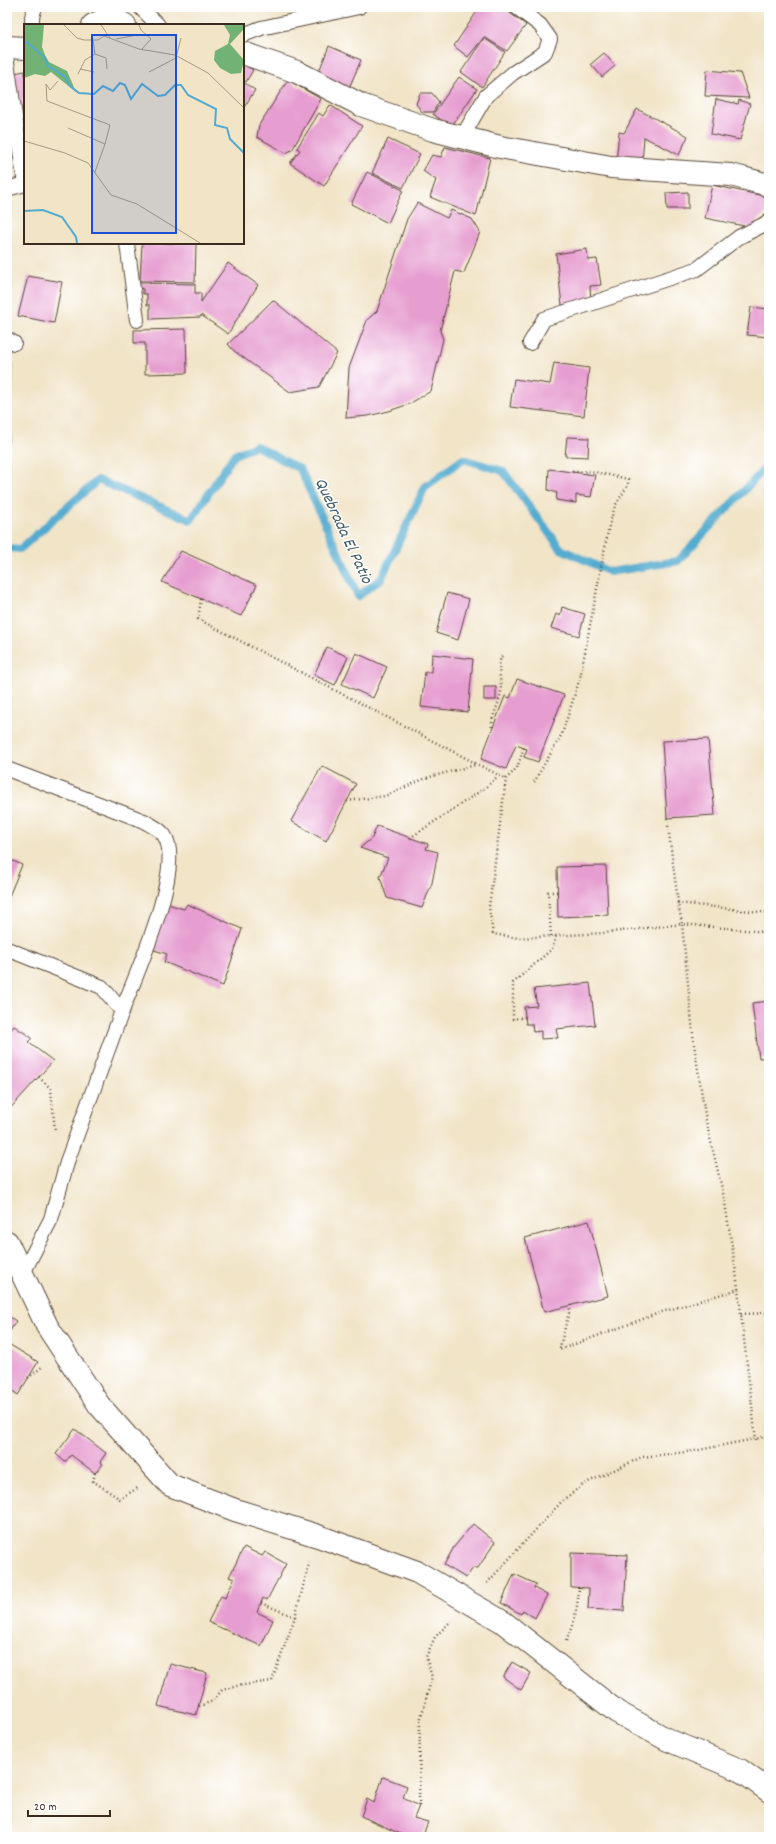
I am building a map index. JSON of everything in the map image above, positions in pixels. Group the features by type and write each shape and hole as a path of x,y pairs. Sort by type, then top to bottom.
{"street":[{"path":"7,47 24,48"},
{"path":"244,52 297,72 361,105 433,130 500,147 611,167 730,175 769,185"},
{"path":"7,1242 47,1326 99,1405 170,1485 235,1510 318,1536 416,1572 503,1622 617,1712 668,1740 740,1770 769,1791"}],"lane":[{"path":"32,24 32,17 35,7"},
{"path":"140,7 157,24"},
{"path":"244,35 261,28 359,7"},
{"path":"462,137 486,96 513,73 545,52 550,39 540,25 516,7"},
{"path":"7,62 24,177"},
{"path":"7,189 24,184"},
{"path":"530,343 544,319 697,269 739,237 769,222"},
{"path":"127,244 137,320"},
{"path":"7,769 144,821 164,834 169,849 170,863 158,916 67,1162 51,1219 22,1273"},
{"path":"7,949 102,987 122,1011"}],"path":[{"path":"534,782 562,734 580,678 609,526 615,506 628,485 628,479 590,471 571,472"},
{"path":"201,599 198,619 506,779"},
{"path":"492,730 493,715 499,705 499,660 503,654"},
{"path":"524,748 517,768 506,779 489,907 493,934 518,938 556,936 603,933 682,924 766,932 769,934"},
{"path":"347,801 385,796 426,778 476,764"},
{"path":"410,838 485,788 498,776"},
{"path":"667,818 682,924 694,1044 703,1105 724,1197 739,1289 756,1440"},
{"path":"551,936 548,892 558,892"},
{"path":"678,902 769,913"},
{"path":"525,1017 513,1019 513,983 552,949 556,936"},
{"path":"39,1077 52,1089 56,1141 67,1162"},
{"path":"571,1305 559,1350 662,1312 739,1289"},
{"path":"741,1314 769,1313"},
{"path":"419,1806 420,1721 432,1677 426,1658 435,1637 470,1602 563,1500 584,1484 642,1457 694,1451 756,1440 769,1436"},
{"path":"95,1473 93,1481 120,1499 160,1475"},
{"path":"199,1706 213,1701 222,1690 272,1681 294,1617 318,1536"},
{"path":"556,1663 573,1626 578,1606 579,1588"},
{"path":"261,1603 294,1617"}],"building":[{"path":"480,7 502,7 526,25 507,51 484,37 468,57 454,46"},
{"path":"484,38 505,52 482,87 461,72"},
{"path":"329,46 361,60 349,88 318,74"},
{"path":"604,53 615,66 602,77 591,64"},
{"path":"244,65 253,70 246,82 244,81"},
{"path":"707,70 740,73 749,98 705,96"},
{"path":"24,71 24,113 22,113 14,73"},
{"path":"459,77 477,89 451,127 433,114"},
{"path":"288,80 321,99 292,150 286,153 257,137 259,125"},
{"path":"244,83 255,90 244,107"},
{"path":"420,93 432,93 439,102 433,112 422,112 416,104"},
{"path":"716,99 738,104 739,100 750,104 740,140 711,134"},
{"path":"330,105 362,126 324,186 290,163 300,150 297,148 319,113 323,116"},
{"path":"637,109 688,136 679,155 644,137 642,165 616,163 619,132 624,133"},
{"path":"388,139 420,154 403,188 372,173"},
{"path":"445,147 490,158 476,216 430,197 436,180 423,171 432,155 441,157"},
{"path":"367,172 403,190 388,223 351,204"},
{"path":"712,185 759,195 769,199 769,211 756,221 754,228 705,218"},
{"path":"688,192 688,209 667,209 666,193"},
{"path":"417,203 447,218 451,210 472,219 480,232 464,273 455,271 440,331 443,339 431,391 409,404 389,411 368,416 346,418 349,368 367,320 377,311 407,219"},
{"path":"142,244 196,244 195,282 140,281"},
{"path":"587,249 588,260 597,259 601,285 590,286 591,301 562,305 556,254"},
{"path":"228,263 258,285 228,334 201,315 201,317 150,319 150,305 147,305 147,294 143,294 143,289 139,288 140,283 195,284 195,293 201,293 201,302"},
{"path":"28,276 62,282 54,323 18,316"},
{"path":"273,300 337,353 319,387 290,392 233,350 228,344"},
{"path":"751,307 769,309 769,337 747,335"},
{"path":"186,329 187,373 145,374 145,343 134,343 134,330"},
{"path":"7,362 10,362 9,442 7,441"},
{"path":"554,363 589,368 584,416 510,407 514,379 550,384"},
{"path":"567,437 589,438 588,457 565,456"},
{"path":"549,469 595,475 591,497 576,495 576,503 556,500 557,493 548,490"},
{"path":"181,551 257,585 241,616 162,582"},
{"path":"447,593 469,599 458,640 436,633"},
{"path":"562,607 585,614 579,636 551,628 556,614 560,616"},
{"path":"327,647 348,657 335,685 314,675"},
{"path":"356,653 387,667 373,698 342,684"},
{"path":"432,654 473,659 468,712 421,707 425,672 431,672"},
{"path":"517,679 564,695 538,762 524,757 527,749 516,745 506,769 481,759 505,696 510,698"},
{"path":"484,687 496,687 496,700 484,700"},
{"path":"708,739 715,815 667,818 662,741"},
{"path":"322,766 356,784 326,841 291,821"},
{"path":"377,826 428,844 426,849 438,852 432,883 422,908 387,898 380,877 388,858 360,848 372,838"},
{"path":"7,858 22,865 7,901"},
{"path":"606,866 608,915 558,917 557,867"},
{"path":"168,904 184,909 187,904 242,929 223,986 164,962 167,954 151,949"},
{"path":"590,983 595,1025 556,1029 558,1038 541,1039 541,1031 533,1032 532,1024 526,1024 524,1007 537,1006 534,989"},
{"path":"769,1001 769,1057 759,1058 752,1003"},
{"path":"14,1026 32,1038 28,1042 53,1061 7,1112 7,1034"},
{"path":"589,1221 608,1296 544,1312 525,1238"},
{"path":"7,1315 16,1321 7,1336"},
{"path":"7,1343 38,1362 18,1395 7,1387"},
{"path":"75,1429 106,1453 100,1462 103,1464 95,1473 71,1455 65,1462 56,1454"},
{"path":"473,1524 495,1542 478,1568 473,1568 466,1578 444,1565 454,1547"},
{"path":"244,1547 262,1556 265,1552 286,1564 267,1600 263,1598 257,1612 273,1620 261,1646 208,1622 221,1596 225,1598 234,1579 229,1577"},
{"path":"571,1553 627,1555 624,1611 588,1609 589,1588 571,1587"},
{"path":"514,1574 536,1584 534,1588 547,1595 535,1618 523,1610 521,1614 501,1603"},
{"path":"512,1662 531,1673 521,1690 503,1677"},
{"path":"170,1664 207,1673 196,1715 158,1706"},
{"path":"383,1777 407,1786 403,1798 419,1806 414,1818 428,1822 422,1837 407,1837 361,1816 367,1799 374,1803"}],"waterway":[{"name":"Quebrada El Patio","path":"7,548 20,549 98,480 191,520 234,455 256,446 300,469 358,596 381,579 425,487 463,459 503,471 561,549 610,572 678,561 767,466 769,466"}]}
